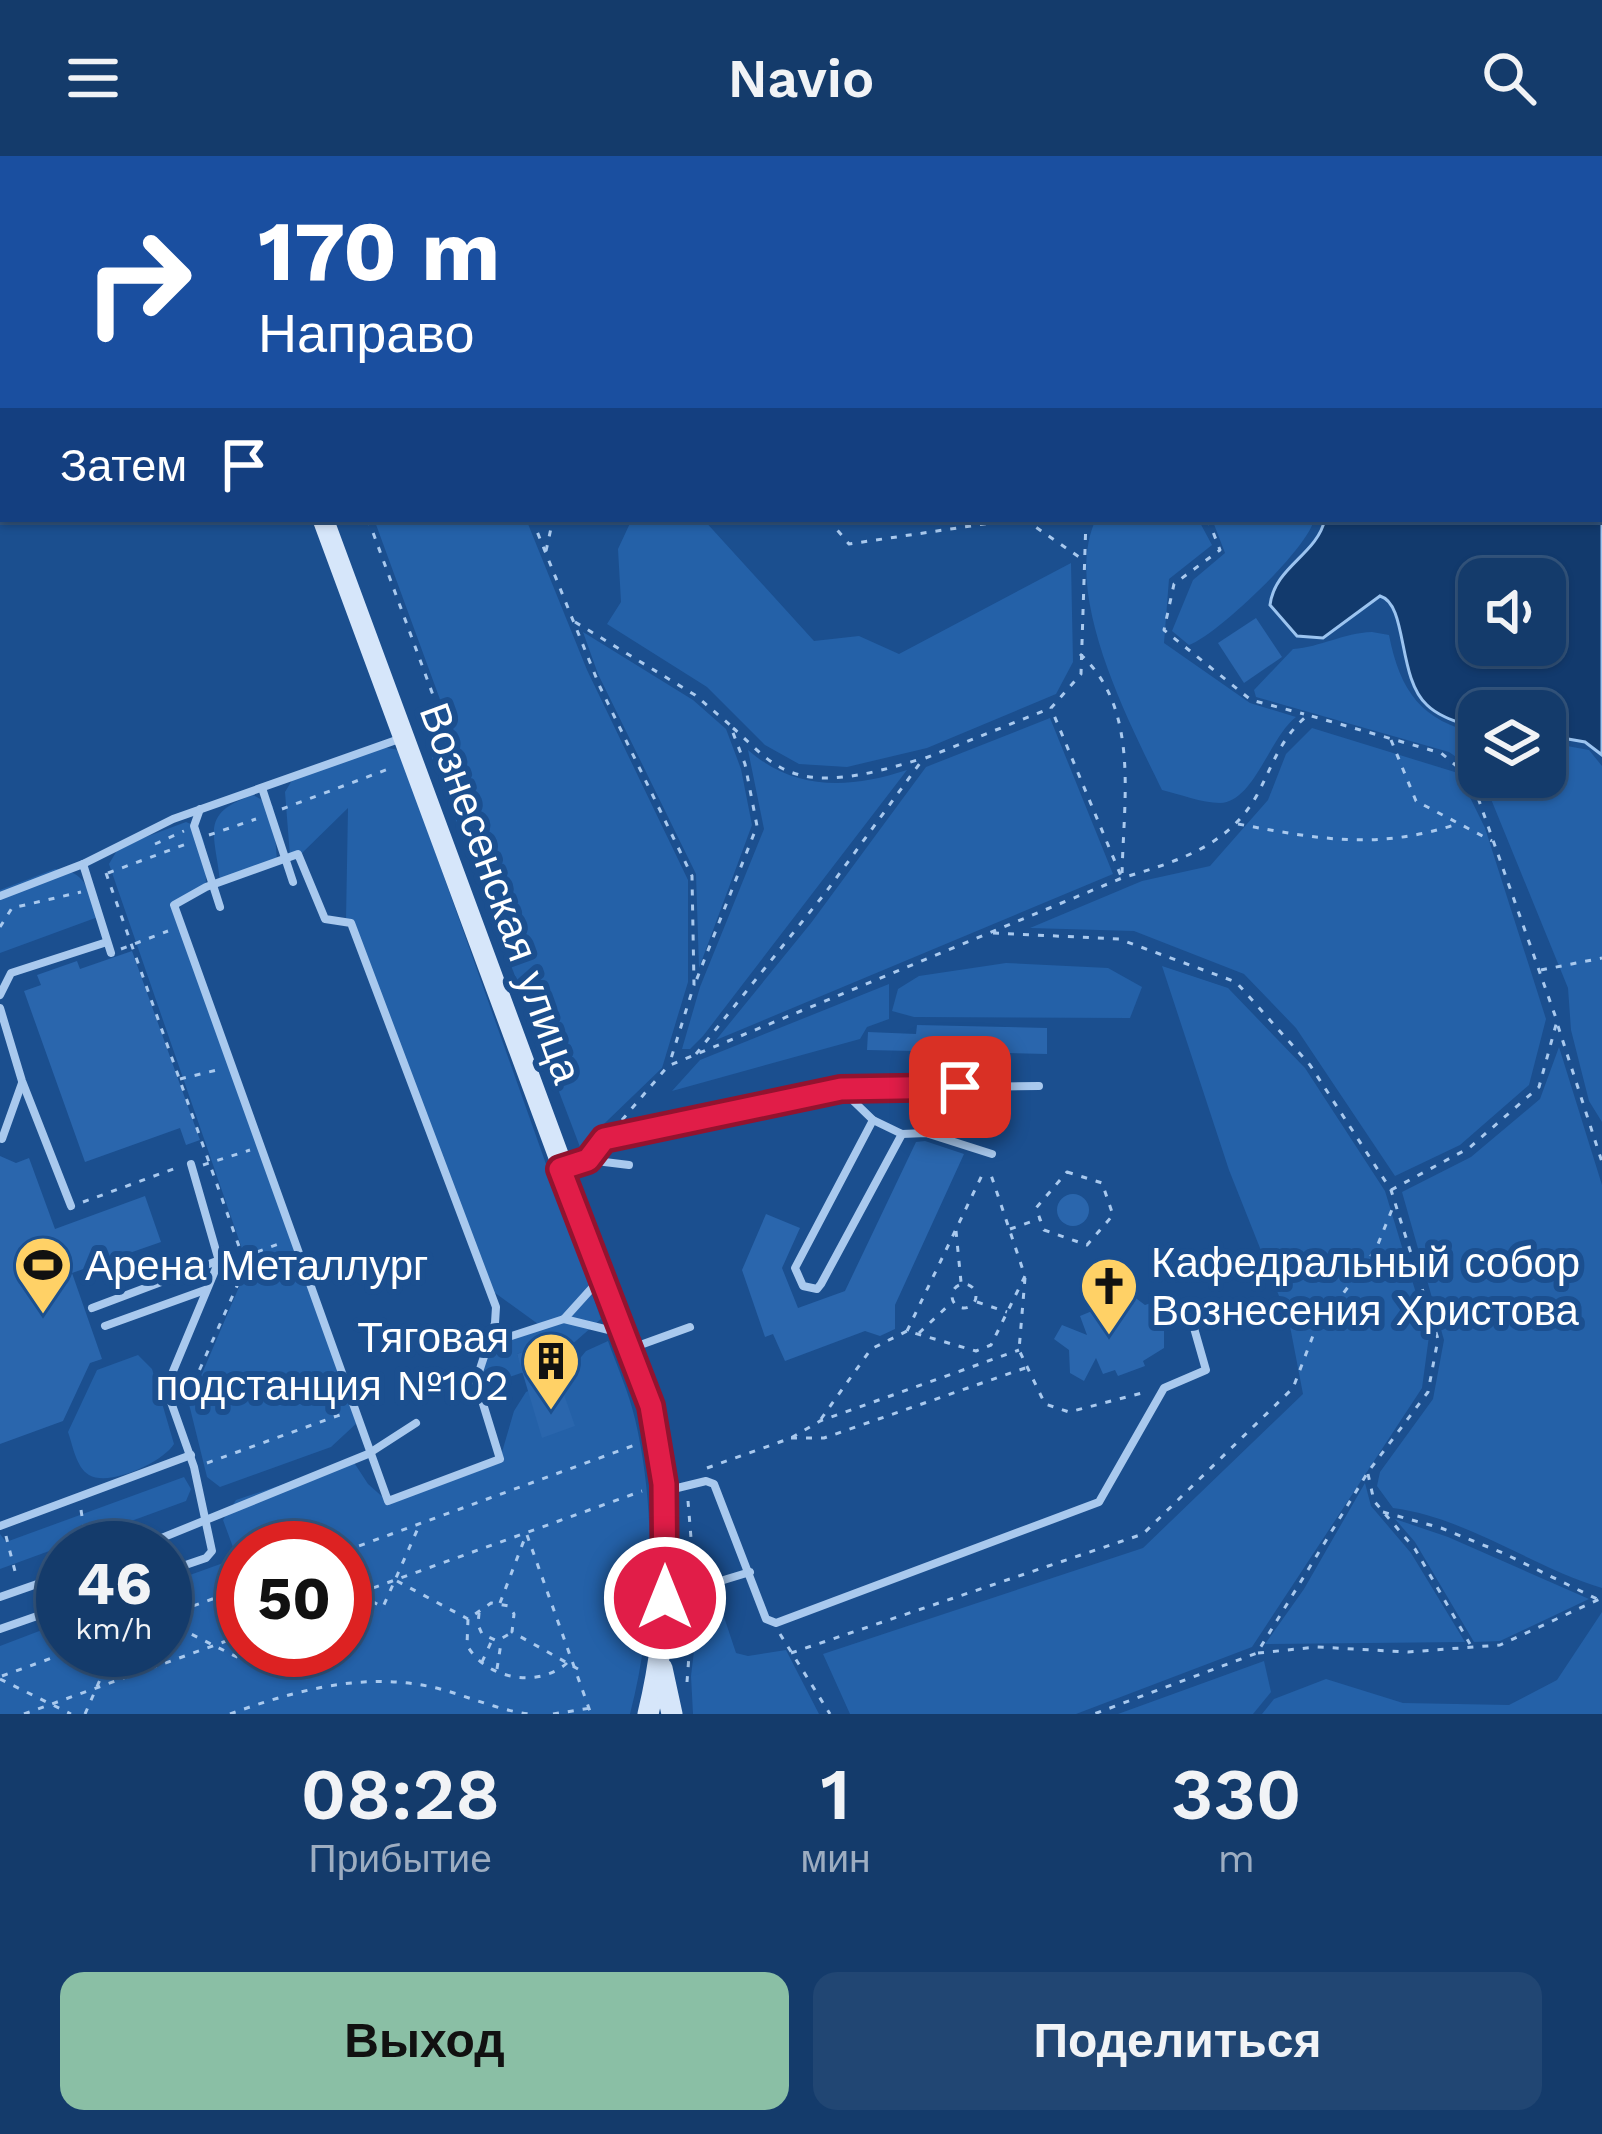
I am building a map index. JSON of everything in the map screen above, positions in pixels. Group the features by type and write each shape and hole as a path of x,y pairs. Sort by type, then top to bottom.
{"main road":[{"name":"Вознесенская улица","path":"324,522 651,1406 664,1487 665,1598 648,1714"},
{"path":"658,1653 672,1714"}],"lane":[{"path":"0,896 83,864 200,809 404,738"},
{"path":"262,788 293,882"},
{"path":"200,809 194,826 220,907"},
{"path":"302,856 325,919 351,923 496,1307 476,1381 499,1460 388,1501 181,926 175,902 212,884 302,856"},
{"path":"0,995 11,974 109,948 83,864"},
{"path":"0,1008 22,1082 71,1206"},
{"path":"0,1061 15,1056"},
{"path":"2,1138 22,1082"},
{"path":"588,1160 604,1139 841,1089 1040,1086"},
{"path":"841,1089 873,1120 902,1134 926,1132 992,1154"},
{"path":"873,1120 795,1268 803,1286 821,1284 902,1134"},
{"path":"560,1169 588,1160 629,1165"},
{"path":"191,1164 219,1261 166,1386 190,1456 212,1547 209,1556 192,1562"},
{"path":"92,1308 219,1261"},
{"path":"490,1342 564,1319 602,1277"},
{"path":"105,1326 206,1290"},
{"path":"664,1487 714,1484 766,1618 773,1624 1099,1502 1164,1388 1207,1367 1188,1306"},
{"path":"564,1319 627,1341 690,1328"},
{"path":"192,1527 368,1454 416,1423"},
{"path":"0,1526 190,1456"},
{"path":"665,1598 750,1572"},
{"path":"0,1598 36,1585"},
{"path":"0,1630 36,1617"}],"path":[{"path":"533,522 574,622 692,876 694,985"},
{"path":"546,553 552,522"},
{"path":"831,522 849,544 1000,522"},
{"path":"1026,522 1083,560"},
{"path":"574,622 695,694 780,768 825,778 872,773 923,759 1051,708 1081,674 1086,522"},
{"path":"1209,522 1220,550 1174,584 1164,630 1252,700 1441,753 1472,778 1602,1162"},
{"path":"1080,654 1104,676 1123,728 1122,878"},
{"path":"1051,708 1122,878"},
{"path":"668,1066 1122,878 1189,858 1238,824 1288,732 1308,716"},
{"path":"604,1139 668,1066 694,985 757,826 746,764 730,725"},
{"path":"1390,738 1400,773 1416,801 1494,842"},
{"path":"695,1056 826,892 923,759"},
{"path":"1238,824 1351,840 1407,840 1454,825"},
{"path":"131,944 181,926"},
{"path":"992,933 1119,939 1236,982 1310,1065 1390,1190 1438,1339 1428,1392 1368,1472 1257,1653"},
{"path":"1539,970 1602,958"},
{"path":"1390,1190 1469,1148 1539,1087 1557,1021"},
{"path":"179,1079 231,1067"},
{"path":"71,1206 191,1164 210,1166 257,1147"},
{"path":"820,1421 871,1349 907,1330 988,1164 1025,1276 1019,1350 1045,1404 1069,1412 1164,1388"},
{"path":"1067,1172 1102,1184 1113,1215 1087,1246 1044,1230 1040,1219 1036,1208 1067,1172"},
{"path":"791,1653 1143,1534 1293,1388 1314,1333 1376,1249 1394,1201"},
{"path":"1010,1229 1040,1219"},
{"path":"956,1226 961,1283"},
{"path":"243,1257 291,1240"},
{"path":"907,1330 976,1351 991,1345 1025,1276"},
{"path":"961,1283 974,1288 975,1301"},
{"path":"918,1334 953,1302 954,1287 961,1283"},
{"path":"975,1301 1007,1312"},
{"path":"953,1302 964,1308 975,1301"},
{"path":"704,1469 791,1438 820,1421 1019,1350"},
{"path":"791,1438 824,1438 1030,1366"},
{"path":"372,1541 635,1445"},
{"path":"1368,1472 1374,1501 1415,1549 1472,1647"},
{"path":"372,1588 664,1487"},
{"path":"80,1508 82,1521"},
{"path":"1383,1512 1503,1552 1600,1599"},
{"path":"372,1601 383,1606 421,1523"},
{"path":"500,1603 526,1533"},
{"path":"526,1533 592,1711 553,1714"},
{"path":"395,1580 468,1619"},
{"path":"1094,1714 1257,1653 1317,1647 1408,1652 1500,1645 1600,1599"},
{"path":"500,1603 480,1608 468,1619 467,1645 481,1664 530,1677 555,1672 568,1663"},
{"path":"480,1608 478,1625 492,1640 501,1640 512,1632 514,1614 500,1603"},
{"path":"773,1624 830,1714"},
{"path":"512,1632 578,1669"},
{"path":"192,1634 214,1646"},
{"path":"481,1664 492,1640"},
{"path":"496,1671 501,1640"},
{"path":"24,1714 214,1646"},
{"path":"0,1678 36,1664"},
{"path":"85,1714 100,1677"},
{"path":"0,1678 71,1714"},
{"path":"230,1714 348,1682 436,1688 504,1711 529,1714"}],"shaded area":[{"path":"375,522 527,522 587,670 688,880 688,982 662,1068 580,1147 428,747 453,735"},
{"path":"631,522 706,522 814,641 859,636 899,654 1071,563 1073,662 1056,694 927,748 847,767 799,764 765,745 707,687 607,624 621,602 618,549"},
{"path":"1095,522 1200,522 1212,545 1169,579 1164,643 1250,703 1296,717 1252,781 1232,800 1213,803 1162,790 1104,657 1087,583 1087,549"},
{"path":"1213,522 1313,522 1260,590 1189,645 1172,631 1193,580 1225,553"},
{"path":"1324,522 1602,522 1602,755 1585,742 1566,739 1566,690 1458,690 1458,722 1432,710 1411,678 1395,613 1380,596 1323,638 1297,636 1270,605 1280,580 1314,542"},
{"path":"583,632 693,700 726,729 741,769 752,825 699,968 696,874 598,674"},
{"path":"1351,635 1389,635 1400,672 1416,701 1458,728 1458,758 1256,697 1254,690 1293,649"},
{"path":"1050,718 1113,874 716,1040 811,923 926,767"},
{"path":"1312,728 1458,773 1458,798 1470,798 1485,828 1546,1019 1529,1085 1460,1145 1395,1176 1296,1028 1244,974 1134,931 1030,928 1142,881 1210,866 1268,800 1286,754"},
{"path":"1566,746 1589,750 1602,766 1602,1122 1589,1101 1571,1030 1568,988 1491,798 1566,798"},
{"path":"382,747 399,750 601,1319 553,1361 546,1343 517,1354 524,1372 477,1388 490,1343 538,1324 491,1290 346,920 348,808 300,855 290,856 285,792 294,777"},
{"path":"748,750 785,773 823,782 864,781 907,770 703,1036 690,1049 682,1049 700,987 764,829"},
{"path":"253,795 273,806 277,861 220,882 214,827 224,810"},
{"path":"186,822 203,840 206,887 175,902 359,1421 331,1447 220,1487 207,1477 189,1404 248,1266 109,864 119,847"},
{"path":"55,869 80,878 98,917 0,953 0,890"},
{"path":"1006,963 1108,968 1142,987 1130,1018 914,1017 892,1011 898,989 919,976"},
{"path":"1162,966 1228,988 1305,1068 1385,1191 1429,1336 1422,1388 1252,1647 1076,1714 850,1714 823,1654 1143,1548 1303,1394 1289,1321 1229,1170"},
{"path":"889,984 889,1019 867,1027 860,1039 672,1091 700,1060"},
{"path":"1559,1047 1602,1185 1602,1588 1447,1522 1393,1508 1377,1486 1380,1472 1433,1399 1444,1340 1402,1192 1471,1157 1540,1099"},
{"path":"608,1341 642,1455 650,1567 644,1642 630,1714 0,1714 0,1646 36,1632 36,1677 192,1677 192,1574 216,1566 216,1677 372,1677 372,1521 223,1520 236,1500 353,1461 386,1500 500,1459 514,1411 526,1392 568,1373 586,1351"},
{"path":"138,1355 152,1369 174,1444 135,1471 110,1478 89,1475 78,1462 68,1432 97,1370"},
{"path":"184,1477 191,1489 186,1501 131,1521 64,1521"},
{"path":"1365,1483 1371,1506 1411,1553 1465,1642 1265,1644 1304,1589"},
{"path":"1395,1519 1589,1599 1500,1641 1474,1642 1415,1542"},
{"path":"36,1531 36,1556 0,1569 0,1534 6,1542"},
{"path":"717,1596 736,1653 748,1656 786,1650 819,1714 693,1714 691,1676 700,1601"},
{"path":"1602,1612 1602,1714 1262,1714 1274,1699 1326,1679 1403,1703 1509,1705 1557,1680"},
{"path":"1264,1661 1271,1692 1253,1714 1118,1714"}],"building":[{"path":"1256,618 1282,657 1244,683 1218,643"},
{"path":"132,951 200,1140 186,1145 180,1128 85,1162 24,991 41,985 37,975 77,961 80,969"},
{"path":"917,1025 1047,1028 1047,1054 867,1050 868,1032 916,1034"},
{"path":"916,1142 964,1154 895,1305 895,1329 880,1336 865,1331 785,1361 773,1334 765,1337 742,1270 766,1214 800,1228 782,1268 798,1308 845,1291"},
{"name":"Арена Металлург","path":"0,1156 16,1163 29,1158 55,1229 145,1196 161,1242 72,1273 102,1359 90,1363 63,1421 0,1444"},
{"path":"1073,1194 1084,1199 1089,1210 1084,1221 1073,1226 1062,1221 1057,1210 1062,1199"},
{"name":"Кафедральный собор Вознесения Христова","path":"1118,1294 1121,1301 1133,1296 1145,1305 1154,1302 1157,1312 1164,1312 1164,1348 1143,1361 1145,1366 1118,1376 1115,1370 1103,1374 1096,1358 1084,1381 1070,1373 1069,1350 1054,1339 1062,1325 1087,1335 1080,1316 1092,1311 1089,1305"},
{"path":"546,1343 575,1426 542,1438 517,1354"}],"place":[{"name":"Арена Металлург","path":"43,1316"},
{"name":"Кафедральный собор Вознесения Христова","path":"1109,1337"},
{"name":"Тяговая подстанция №102","path":"551,1412"}],"route":[{"path":"665,1598 664,1484 651,1406 560,1169 581,1165 604,1139 841,1089 960,1087"}]}
